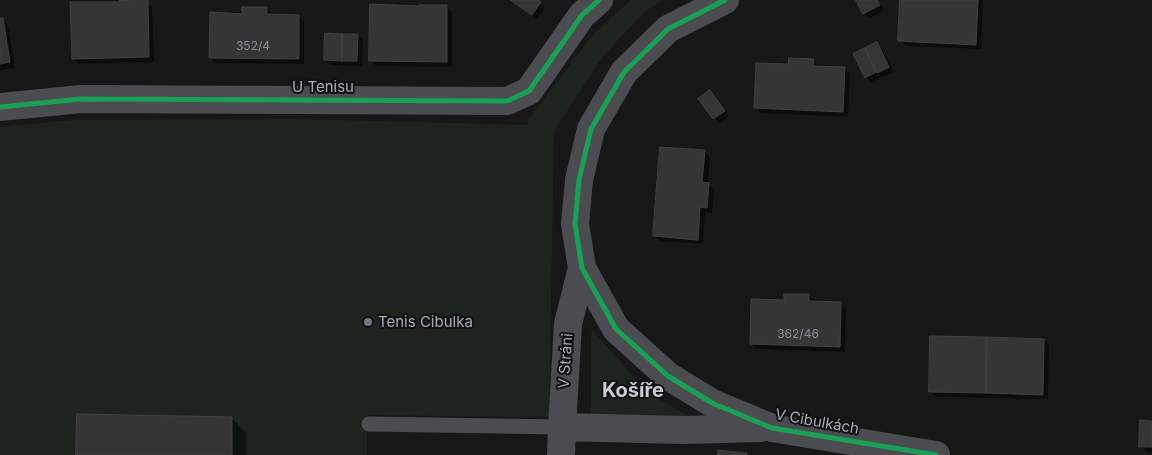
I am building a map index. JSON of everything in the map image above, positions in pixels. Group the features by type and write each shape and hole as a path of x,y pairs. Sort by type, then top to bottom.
{"street":[{"name":"U Tenisu","path":"0,107 81,99 507,100 529,91 582,15 599,0"},
{"name":"V Cibulkách","path":"726,0 668,29 624,72 591,129 579,180 575,224 582,268 616,329 668,376 712,403 772,428 936,455"},
{"name":"V Stráni","path":"562,455 568,324 582,268"},
{"path":"562,427 683,430 772,428"}],"lane":[{"path":"369,424 562,427"}],"shaded area":[{"path":"631,0 662,0 643,13 603,56 554,131 549,417 367,415 367,455 0,455 0,127 74,120 297,119 527,125 529,119 595,33"},
{"path":"592,330 646,391 687,416 591,418"}],"building":[{"path":"148,0 149,57 72,59 70,2"},
{"path":"511,0 538,0 541,2 532,15"},
{"path":"856,0 877,0 880,5 863,14"},
{"path":"900,0 978,0 976,45 898,41"},
{"path":"370,4 447,5 447,62 369,61"},
{"path":"242,7 267,7 267,14 299,15 299,59 209,58 210,12 242,14"},
{"path":"3,18 10,62 0,64 0,19"},
{"path":"325,33 342,34 342,61 324,60"},
{"path":"342,34 358,34 357,61 342,61"},
{"path":"877,42 889,67 877,73 865,48"},
{"path":"865,48 876,72 865,78 853,54"},
{"path":"789,58 814,59 813,66 845,67 843,112 754,108 756,63 788,64"},
{"path":"710,90 725,111 713,119 698,99"},
{"path":"660,147 705,150 702,182 709,183 707,208 700,207 698,240 653,236"},
{"path":"784,294 809,294 809,301 841,302 840,347 750,344 751,299 784,300"},
{"path":"930,336 987,337 986,393 929,392"},
{"path":"987,337 1044,339 1043,395 986,393"},
{"path":"77,414 232,417 232,455 76,455"},
{"path":"1140,420 1152,421 1152,447 1139,447"},
{"path":"718,450 747,453 747,455 718,455"}],"cycle path":[{"path":"0,107 81,99 507,101 529,91 582,15 599,0"},
{"path":"725,0 668,29 624,72 591,129 579,180 575,224 582,268 616,329 668,376 712,403 772,428 936,455"}],"place":[{"name":"Tenis Cibulka","path":"368,322"}],"district":[{"name":"Košíře","path":"633,391"}]}
